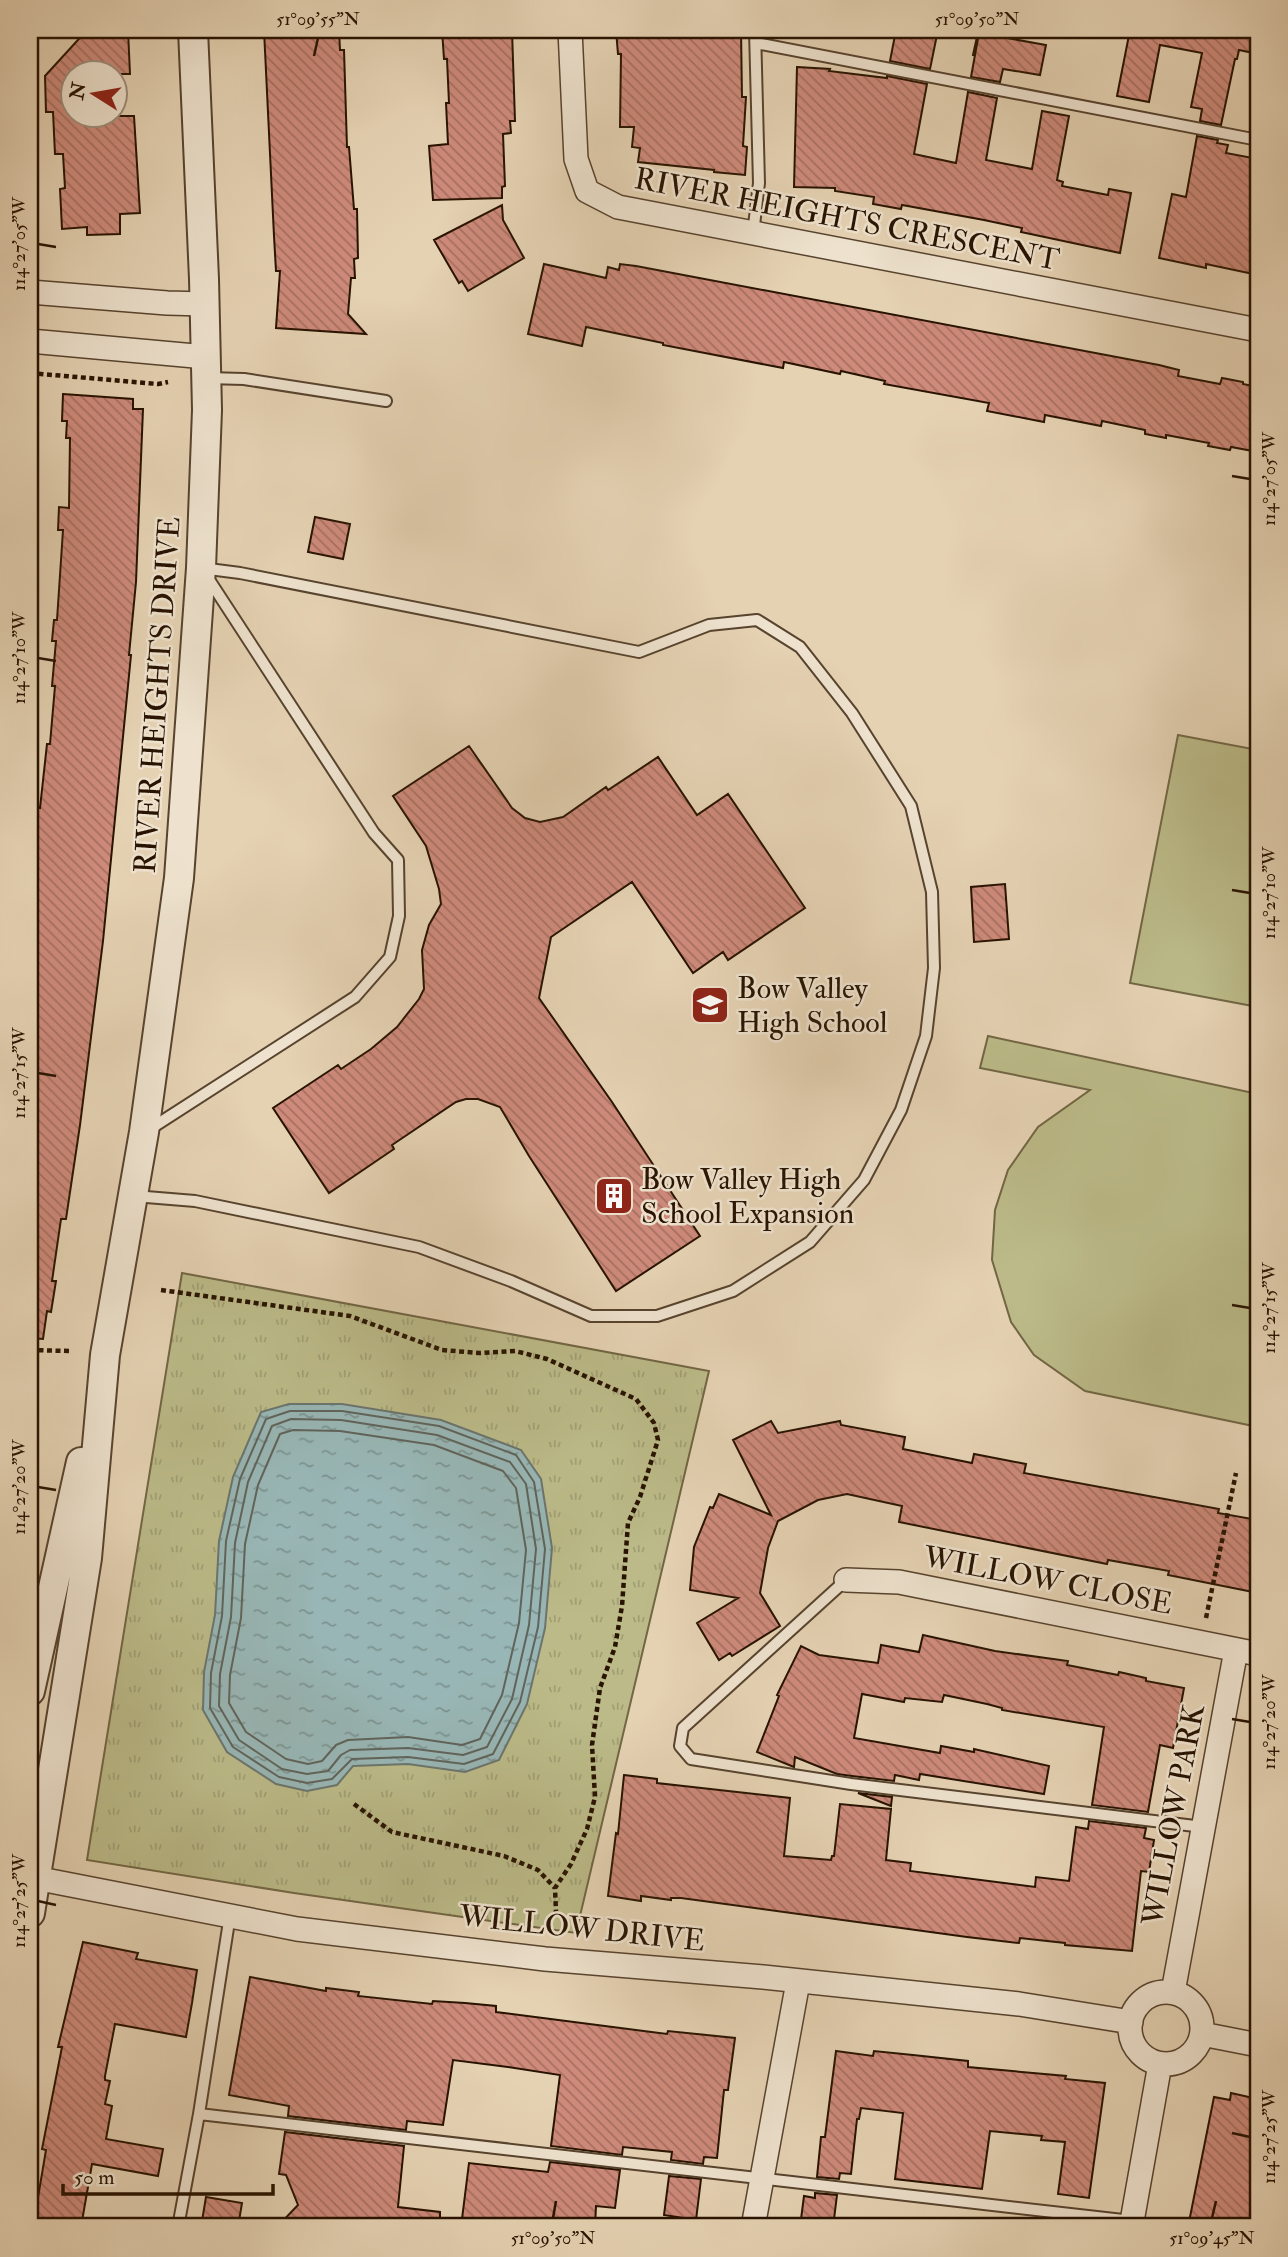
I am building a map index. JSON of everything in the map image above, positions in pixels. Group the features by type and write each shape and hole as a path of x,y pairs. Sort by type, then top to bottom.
{"street":[{"name":"RIVER HEIGHTS DRIVE","path":"30,1691 105,1360 144,1132 179,878 201,568 206,368 193,30"},
{"name":"RIVER HEIGHTS CRESCENT","path":"570,30 576,159 587,191 618,207 1258,330"},
{"path":"30,292 205,304"},
{"path":"30,341 206,368"},
{"name":"RIVER HEIGHTS DRIVE","path":"30,1913 33,1877 87,1558 105,1360"},
{"name":"WILLOW CLOSE","path":"846,1580 899,1582 1247,1652"},
{"name":"WILLOW PARK","path":"1173,1992 1203,1827 1247,1652"},
{"name":"WILLOW DRIVE","path":"33,1877 297,1928 545,1959 1019,2004 1131,2022"},
{"path":"753,2227 798,1982"},
{"path":"1173,1992 1193,2003 1200,2013 1202,2034 1196,2048 1188,2057 1177,2063 1160,2064 1142,2055 1135,2045 1130,2034 1131,2022 1134,2011 1150,1995 1173,1992"},
{"path":"1202,2034 1258,2045"},
{"path":"1131,2224 1160,2064"}],"lane":[{"path":"752,234 759,183 755,30"},
{"path":"756,43 1258,140"},
{"path":"206,368 244,379 386,401"},
{"path":"144,1132 355,997 390,957 400,916 398,860 374,833 201,568"},
{"path":"133,1195 195,1202 419,1247 511,1281 591,1315 657,1316 733,1292 810,1242 864,1180 901,1110 926,1036 934,968 932,892 911,806 852,713 800,647 757,620 709,625 639,652 240,573 201,568"},
{"path":"846,1580 684,1728 680,1746 691,1759 851,1784 1203,1827"},
{"path":"178,2227 199,2115 230,1915"},
{"path":"199,2115 1131,2224"}],"path":[{"path":"30,373 158,384 168,382"},
{"path":"161,1290 351,1317 442,1350 479,1353 515,1351 547,1360 636,1399 654,1423 658,1440 640,1497 628,1523 622,1606 615,1647 600,1688 592,1745 596,1797 587,1829 555,1888 556,1912"},
{"path":"30,1350 70,1351"},
{"path":"1206,1619 1236,1473"},
{"path":"354,1804 392,1832 504,1856 538,1870 555,1888"}],"green space":[{"path":"1178,735 1258,750 1258,1007 1130,983"},
{"path":"988,1036 1258,1094 1258,1427 1085,1391 1034,1355 1011,1322 992,1260 995,1210 1008,1170 1038,1127 1090,1090 980,1068"},
{"path":"182,1273 709,1371 576,1933 87,1860"}],"water":[{"path":"289,1404 342,1404 441,1420 521,1450 541,1479 552,1548 545,1628 527,1704 499,1760 465,1772 408,1764 353,1766 337,1785 307,1791 276,1784 227,1752 203,1710 204,1672 215,1615 219,1541 233,1477 261,1412"}],"building":[{"path":"87,30 128,30 129,60 60,60 60,130 130,130 130,116 134,116 140,213 120,214 120,234 87,235 87,227 62,229 60,189 65,188 63,154 55,154 53,112 46,112 45,76"},
{"path":"264,30 339,30 340,50 344,50 347,147 354,209 357,209 358,258 354,259 355,278 351,278 348,314 366,334 276,328 280,271 276,271"},
{"path":"442,30 512,30 515,121 510,121 511,133 503,134 505,186 502,187 502,198 433,200 429,146 448,144 447,59 444,59"},
{"path":"616,30 741,30 742,97 746,97 743,146 747,147 745,175 638,162 640,148 632,147 634,127 620,127 621,54 618,54"},
{"path":"896,30 938,30 930,69 890,61"},
{"path":"1130,30 1258,30 1258,54 1239,50 1235,59 1221,125 1200,121 1202,109 1191,107 1202,53 1160,45 1149,102 1117,96"},
{"path":"979,33 1046,45 1040,75 1003,69 1000,82 971,77"},
{"path":"797,67 887,76 927,84 914,154 956,163 968,92 997,98 986,160 1032,169 1042,111 1069,116 1057,180 1063,182 1062,186 1108,195 1109,189 1131,193 1120,253 1021,232 1022,228 984,220 902,205 901,209 873,204 874,197 835,191 835,188 794,187"},
{"path":"1197,136 1228,145 1226,153 1258,159 1258,275 1159,258 1172,194 1186,197"},
{"path":"502,205 503,220 524,258 468,291 462,281 459,283 434,240"},
{"path":"544,264 606,278 608,267 619,270 620,264 636,266 1159,365 1179,370 1178,376 1220,384 1222,378 1243,382 1258,387 1258,452 1231,447 1230,450 1208,446 1209,443 1145,434 1145,430 1102,421 1101,426 1045,415 1044,422 987,411 989,403 884,384 885,381 841,371 840,374 784,362 783,368 586,327 582,346 528,334"},
{"path":"63,394 133,399 133,409 143,409 131,655 103,941 66,1219 61,1219 52,1281 56,1281 51,1312 47,1311 43,1339 30,1338 30,860 35,807 40,808 47,744 50,744 55,686 52,686 56,641 52,641 54,620 57,620 63,530 58,530 59,507 69,508 70,438 66,438 67,421 62,421"},
{"path":"315,517 350,524 343,559 308,552"},
{"name":"Bow Valley High School","path":"469,746 512,808 525,818 540,822 563,817 606,787 608,790 658,757 697,815 728,794 805,908 728,960 723,952 693,973 632,882 551,937 539,998 612,1102 700,1236 616,1291 500,1107 478,1099 456,1102 392,1145 394,1149 329,1193 273,1108 338,1065 341,1069 371,1049 397,1027 419,999 424,989 422,950 429,925 441,904 426,846 393,796"},
{"path":"1005,884 1009,939 974,942 971,887"},
{"path":"771,1421 778,1433 840,1421 841,1425 905,1437 903,1449 972,1463 974,1454 1026,1464 1024,1473 1219,1509 1218,1513 1258,1520 1258,1593 1168,1575 1169,1571 1108,1560 1107,1564 899,1522 902,1506 847,1494 818,1500 778,1521 768,1548 760,1593 780,1626 732,1656 730,1653 719,1660 697,1623 738,1598 690,1590 694,1547 710,1507 713,1508 719,1494 771,1515 733,1440"},
{"path":"923,1635 995,1651 1068,1661 1067,1665 1118,1675 1119,1672 1146,1678 1146,1681 1184,1688 1173,1748 1160,1745 1148,1812 1092,1805 1104,1727 1002,1710 944,1695 942,1702 905,1698 904,1702 862,1694 854,1738 940,1753 941,1746 974,1752 974,1749 1049,1766 1044,1794 920,1774 919,1780 895,1775 894,1781 837,1774 795,1757 794,1767 757,1752 779,1696 777,1695 801,1646 819,1655 878,1663 881,1645 919,1652"},
{"path":"624,1775 657,1779 657,1783 790,1798 784,1856 831,1860 834,1856 840,1804 891,1809 886,1860 911,1863 910,1871 1035,1887 1036,1877 1069,1881 1076,1827 1088,1829 1089,1821 1146,1828 1144,1838 1154,1840 1149,1872 1141,1871 1132,1951 1020,1938 1019,1943 967,1937 681,1898 671,1900 641,1896 641,1901 608,1896"},
{"path":"858,1793 892,1797 891,1806"},
{"path":"83,1942 138,1953 136,1959 197,1970 192,2003 186,2037 115,2024 105,2076 105,2080 110,2081 105,2104 112,2106 106,2139 163,2149 158,2176 92,2164 81,2227 33,2227 46,2150 42,2149 62,2047 58,2047"},
{"path":"250,1977 326,1991 326,1988 359,1992 358,1996 432,2004 433,2001 496,2006 496,2012 667,2034 668,2031 735,2038 728,2090 724,2090 717,2158 704,2157 703,2164 671,2160 672,2152 623,2147 622,2155 551,2146 560,2075 508,2067 453,2060 443,2125 407,2121 406,2130 288,2116 289,2106 229,2095"},
{"path":"836,2051 873,2056 874,2051 968,2061 968,2067 1066,2076 1065,2079 1105,2083 1089,2198 1058,2194 1065,2142 1041,2140 1042,2136 990,2131 982,2189 895,2179 903,2113 861,2108 857,2119 851,2174 840,2173 839,2179 817,2177"},
{"path":"1231,2093 1258,2099 1258,2227 1188,2227 1214,2097 1230,2100"},
{"path":"285,2132 404,2146 398,2207 440,2212 440,2227 277,2227 298,2205 286,2175 279,2174"},
{"path":"550,2162 620,2170 615,2208 596,2206 595,2227 461,2227 469,2163 548,2172"},
{"path":"669,2176 701,2179 696,2220 664,2215"},
{"path":"815,2193 837,2195 833,2227 800,2227 804,2196 815,2198"},
{"path":"206,2197 242,2203 238,2227 201,2227"}],"place":[{"name":"Bow Valley High School","path":"710,1005"},
{"name":"Bow Valley High School Expansion","path":"614,1196"}]}
